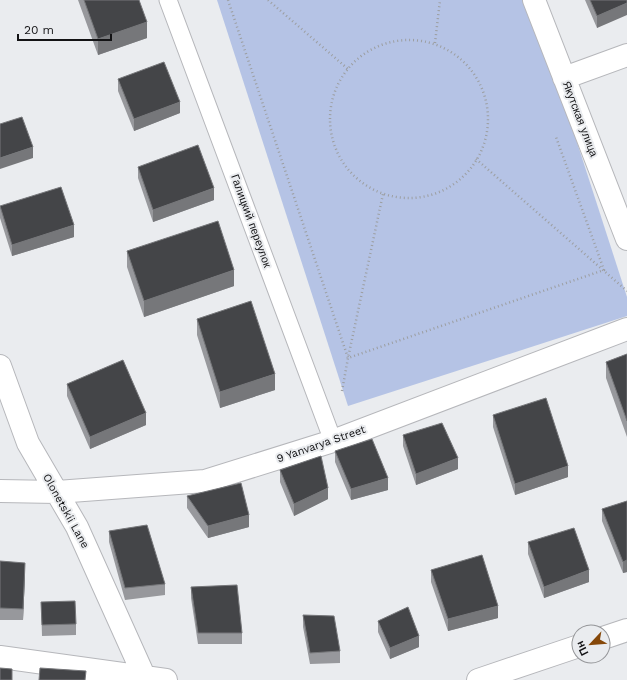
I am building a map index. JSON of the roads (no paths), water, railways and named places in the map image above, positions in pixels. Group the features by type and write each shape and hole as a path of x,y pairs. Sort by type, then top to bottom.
{"street":[{"name":"Якутская улица","path":"534,0 627,239"},
{"path":"564,78 627,54"},
{"name":"9 Yanvarya Street","path":"0,491 56,492 204,481 333,441 627,329"},
{"name":"Olonetskii Lane","path":"0,366 28,443 77,527 144,676"},
{"path":"611,635 627,630"},
{"path":"478,680 571,649"},
{"path":"0,657 166,680"}],"lane":[{"name":"Галицкий переулок","path":"168,0 333,441"}]}
